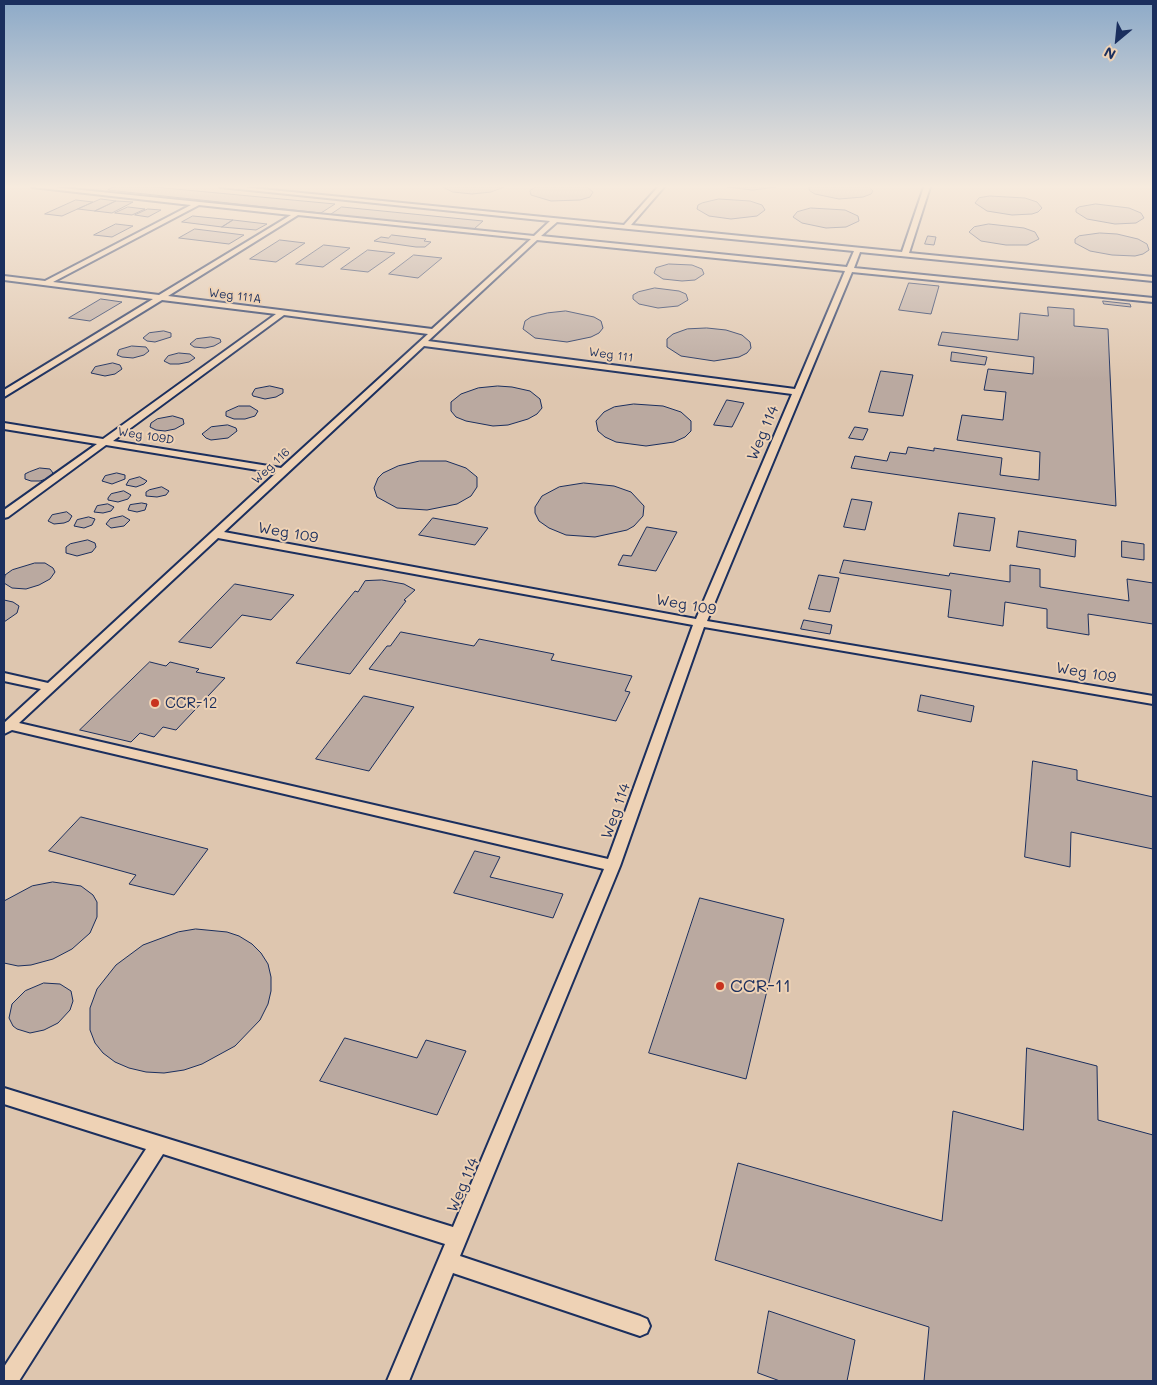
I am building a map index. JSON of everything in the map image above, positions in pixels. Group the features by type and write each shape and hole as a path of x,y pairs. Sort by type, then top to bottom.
{"lane":[{"path":"46,283 106,252"},
{"path":"4,394 235,252"},
{"name":"Weg 116","path":"7,728 520,252"},
{"path":"659,252 1153,300"},
{"name":"Weg 114","path":"398,1381 613,866 700,623 857,252"},
{"path":"877,252 1153,279"},
{"name":"Weg 111A","path":"4,278 434,332"},
{"path":"4,515 283,313"},
{"name":"Weg 111","path":"422,343 797,392"},
{"name":"Weg 109D","path":"4,426 284,471"},
{"name":"Weg 109","path":"215,534 700,623 1153,700"},
{"path":"4,677 50,687"},
{"path":"7,728 613,866"},
{"path":"4,1096 458,1238"},
{"path":"7,1381 160,1145"},
{"path":"448,1262 640,1326"}],"shaded area":[{"path":"4,252 1153,252 1153,1381 4,1381"}],"building":[{"path":"262,252 292,252 276,262 250,259"},
{"path":"314,252 345,252 323,267 296,264"},
{"path":"366,252 395,253 368,272 341,269"},
{"path":"1093,252 1147,252 1135,256"},
{"path":"414,255 442,258 418,278 389,274"},
{"path":"669,264 692,265 702,269 704,274 695,280 682,281 663,279 654,273 656,268"},
{"path":"909,283 939,286 931,314 899,310"},
{"path":"655,288 679,291 686,294 688,300 678,306 658,308 639,304 633,299 633,295 638,292"},
{"path":"101,299 122,302 90,321 69,318"},
{"path":"1103,301 1130,304 1131,307 1104,304"},
{"path":"1048,307 1074,309 1074,326 1108,329 1116,506 851,468 855,456 887,461 890,452 906,454 908,447 934,451 934,448 1002,458 1000,475 1039,480 1040,452 957,440 962,415 1003,420 1006,392 984,390 988,369 1033,374 1034,357 938,345 942,332 1018,340 1020,313 1048,316"},
{"path":"566,311 594,317 601,321 603,328 599,333 591,337 567,342 535,338 523,329 525,321 531,317"},
{"path":"707,328 726,330 742,335 750,342 751,348 747,353 739,357 714,361 681,356 667,347 667,339 673,334 687,329"},
{"path":"164,331 171,333 171,337 155,342 147,341 143,338 149,333"},
{"path":"211,337 220,339 221,342 205,348 194,347 190,344 196,339"},
{"path":"132,346 146,347 149,351 144,355 133,358 117,355 119,350"},
{"path":"952,352 987,357 985,365 951,361"},
{"path":"179,353 190,354 195,358 189,362 179,364 170,364 164,361 168,356"},
{"path":"113,363 120,365 122,369 115,374 105,376 91,373 95,367"},
{"path":"881,371 913,375 903,416 869,412"},
{"path":"270,386 283,389 283,393 276,397 265,399 253,396 252,394 255,389"},
{"path":"498,386 530,391 540,399 542,408 537,414 528,419 508,425 493,426 466,421 456,417 451,411 451,402 461,394 478,388"},
{"path":"727,400 744,403 732,427 714,425"},
{"path":"634,404 663,406 681,412 691,421 691,431 685,437 674,442 646,446 616,442 598,431 596,421 604,412 614,407"},
{"path":"239,406 250,406 258,411 255,416 245,419 234,419 226,416 226,412"},
{"path":"173,416 183,419 184,424 175,429 165,431 150,427 151,423 157,419"},
{"path":"228,425 236,428 237,431 228,438 211,440 202,434 211,427"},
{"path":"855,427 868,429 863,440 849,438"},
{"path":"420,461 446,461 466,468 477,477 477,487 471,496 457,504 427,510 397,508 377,497 374,488 378,478 383,473 398,466"},
{"path":"40,468 50,469 53,473 49,478 40,481 25,479 25,474"},
{"path":"117,473 125,475 125,479 112,484 102,481 105,476"},
{"path":"140,477 147,481 144,484 136,487 126,485 129,480"},
{"path":"584,483 614,486 631,492 644,506 643,516 634,526 627,530 595,537 566,535 549,528 539,521 535,513 535,507 542,496 559,487"},
{"path":"162,487 169,491 166,495 157,497 146,496 146,492 149,490"},
{"path":"124,491 131,495 128,499 118,502 108,500 111,494"},
{"path":"852,499 872,502 865,530 844,527"},
{"path":"108,504 114,507 111,511 103,513 94,512 97,506"},
{"path":"147,504 145,510 137,512 128,510 130,505"},
{"path":"67,512 72,516 69,521 54,524 48,521 52,515"},
{"path":"959,513 995,518 990,551 954,546"},
{"path":"123,516 130,520 124,526 111,528 106,524 110,519"},
{"path":"89,517 95,519 92,525 84,528 74,526 77,520"},
{"path":"433,518 488,528 475,545 419,535"},
{"path":"647,527 677,532 656,571 618,565 623,555 631,556"},
{"path":"1019,531 1076,540 1075,557 1017,547"},
{"path":"88,540 95,543 96,547 92,552 77,556 66,553 66,547 70,544"},
{"path":"1122,541 1144,544 1144,560 1122,557"},
{"path":"844,560 949,576 950,573 1010,582 1010,565 1040,569 1040,587 1129,601 1127,579 1153,583 1153,624 1088,614 1089,635 1047,628 1047,609 1005,602 1003,626 948,617 951,590 840,573"},
{"path":"35,563 45,563 53,568 55,572 50,579 26,589 12,588 4,583 5,575 12,570"},
{"path":"819,575 839,578 830,612 809,609"},
{"path":"382,580 404,584 415,590 404,600 406,601 350,674 296,663 355,591 358,592 365,581"},
{"path":"235,584 294,595 271,620 242,615 211,648 179,642"},
{"path":"4,600 19,606 17,613 4,622"},
{"path":"804,620 832,625 830,634 801,629"},
{"path":"401,632 474,646 479,639 554,654 551,660 632,676 625,691 630,692 616,721 369,669"},
{"name":"CCR-12","path":"150,662 166,666 170,662 199,669 196,672 225,678 176,730 163,727 154,737 140,733 131,742 80,730"},
{"path":"921,695 974,706 971,722 918,711"},
{"path":"364,696 414,707 369,771 316,759"},
{"path":"1033,761 1077,770 1077,780 1153,797 1153,849 1071,832 1070,867 1025,857"},
{"path":"81,817 208,849 174,895 129,884 136,875 49,851"},
{"path":"475,851 500,857 490,877 563,894 553,918 454,893"},
{"path":"53,882 81,886 93,895 97,902 97,917 90,933 72,949 53,959 31,965 18,966 4,963 4,901 32,886"},
{"name":"CCR-11","path":"700,898 784,919 746,1079 649,1053"},
{"path":"196,929 227,932 239,936 252,944 261,953 268,964 271,977 271,991 268,1004 260,1020 235,1046 202,1064 184,1070 164,1073 146,1072 115,1062 103,1053 95,1043 90,1030 90,1008 97,989 116,965 143,945 178,932"},
{"path":"44,983 60,984 71,991 73,1001 70,1010 58,1023 44,1030 30,1033 17,1029 9,1018 12,1004 25,991"},
{"path":"345,1038 417,1058 426,1040 466,1051 437,1115 320,1081"},
{"path":"1027,1048 1097,1066 1098,1120 1153,1135 1153,1381 924,1381 929,1327 715,1260 738,1163 942,1221 953,1111 1023,1130"},
{"path":"769,1311 855,1340 847,1381 780,1381 758,1373"}],"place":[{"name":"CCR-12","path":"155,703"},
{"name":"CCR-11","path":"720,986"}]}
